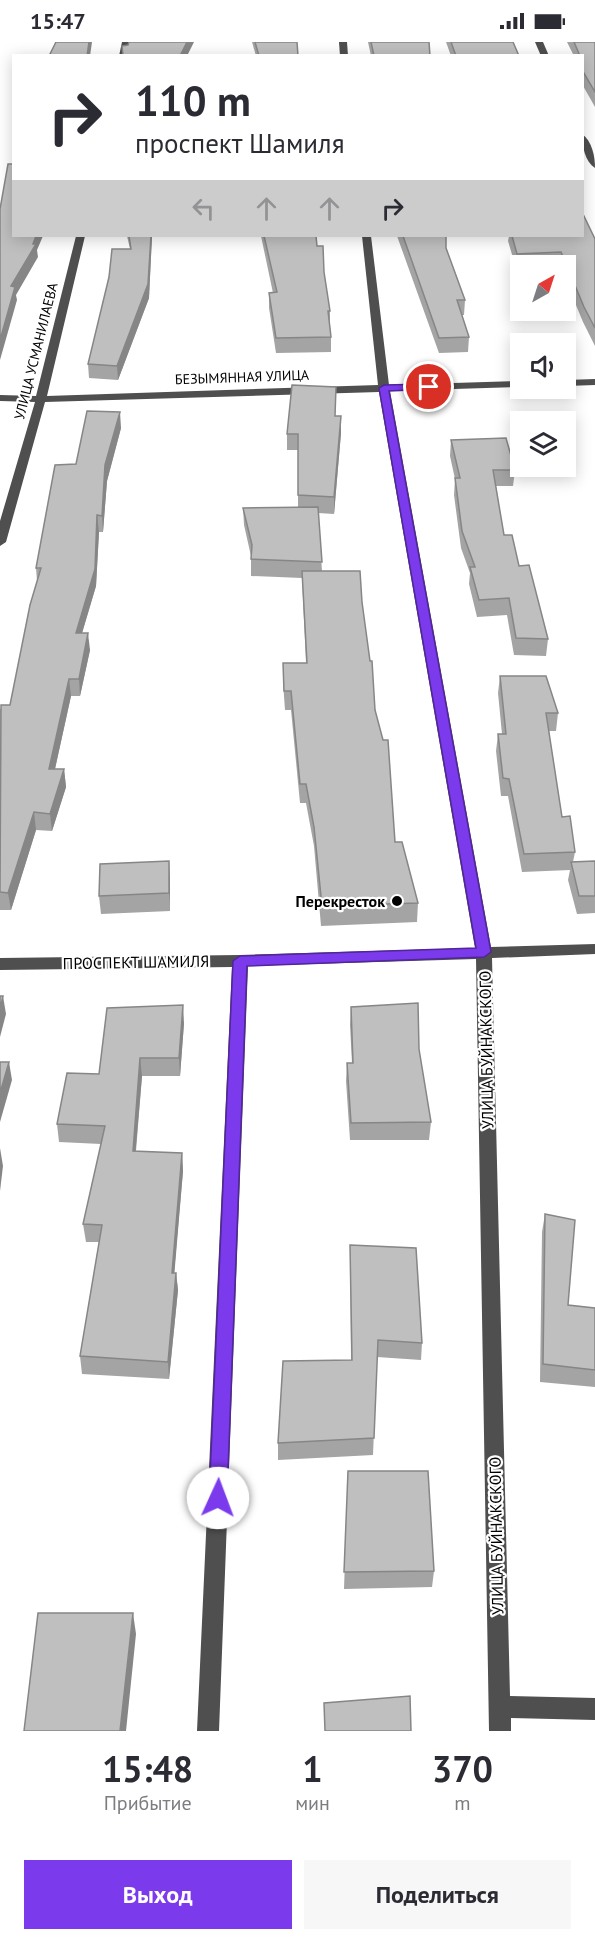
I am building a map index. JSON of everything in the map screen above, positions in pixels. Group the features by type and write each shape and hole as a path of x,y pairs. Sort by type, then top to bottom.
{"street":[{"path":"584,140 595,165"},
{"name":"УЛИЦА УСМАНИЛАЕВА","path":"0,542 41,399 80,237"},
{"name":"УЛИЦА БУЙНАКСКОГО","path":"366,237 384,388 484,952 500,1731"},
{"path":"576,383 595,382"},
{"name":"БЕЗЫМЯННАЯ УЛИЦА","path":"0,398 41,399 510,384"},
{"name":"ПРОСПЕКТ ШАМИЛЯ","path":"0,964 240,961 595,949"},
{"path":"208,1731 240,961"},
{"path":"500,1707 595,1709"}],"building":[{"path":"56,42 89,42 87,54 50,54"},
{"path":"129,42 187,42 181,54 123,54 122,46 128,45"},
{"path":"255,42 297,42 298,54 258,54"},
{"path":"371,42 429,42 430,54 374,54"},
{"path":"451,42 513,42 518,54 455,54"},
{"path":"574,42 595,42 595,92 584,73 584,54 579,54"},
{"path":"8,164 12,164 12,237 36,237 33,244 36,244 11,286 15,287 0,340 0,209"},
{"path":"584,216 595,239 595,328 576,288 576,255 562,255 561,252 517,254 512,237 584,237"},
{"path":"129,237 151,237 148,284 117,366 88,364 109,277 112,249 131,249"},
{"path":"264,237 316,237 317,246 323,246 331,337 276,338 269,293 277,292"},
{"path":"403,237 446,237 446,248 465,300 457,300 469,337 439,338"},
{"path":"292,385 336,387 335,416 341,416 334,497 298,495 298,434 287,434"},
{"path":"87,411 120,412 105,465 102,516 97,515 95,569 76,633 88,633 79,679 69,679 49,769 64,769 50,814 34,812 8,893 0,892 1,705 10,705 30,605 41,568 36,568 55,465 76,464"},
{"path":"506,438 510,452 510,470 493,470 504,535 512,535 519,566 529,565 548,639 516,638 509,598 479,600 470,567 475,567 462,531 455,478 460,478 451,440"},
{"path":"318,507 322,562 251,559 252,545 243,508"},
{"path":"302,571 360,571 362,602 370,661 372,661 375,710 383,740 388,740 395,842 402,842 418,903 322,906 314,827 306,784 300,784 291,691 284,691 283,663 307,663"},
{"path":"500,676 546,676 558,713 546,713 562,817 570,816 575,852 524,854 509,779 503,778 498,734 506,734"},
{"path":"169,861 169,893 99,896 100,864"},
{"path":"595,861 595,896 579,896 571,862"},
{"path":"418,1003 419,1049 431,1122 351,1123 347,1063 353,1063 351,1007"},
{"path":"183,1005 179,1058 140,1058 133,1151 182,1153 172,1273 176,1273 168,1362 80,1356 102,1225 83,1224 105,1126 57,1124 67,1073 99,1074 107,1008"},
{"path":"0,1062 9,1062 0,1093"},
{"path":"545,1214 575,1220 568,1305 595,1308 595,1370 543,1364"},
{"path":"350,1245 416,1248 422,1343 378,1340 374,1438 278,1443 283,1361 352,1360"},
{"path":"348,1471 428,1471 434,1571 344,1572"},
{"path":"38,1613 133,1613 120,1731 24,1731"},
{"path":"410,1696 411,1731 325,1731 324,1703"}],"place":[{"name":"Перекресток","path":"397,901"}],"route":[{"path":"218,1498 240,961 484,952 384,388 429,387"}]}
